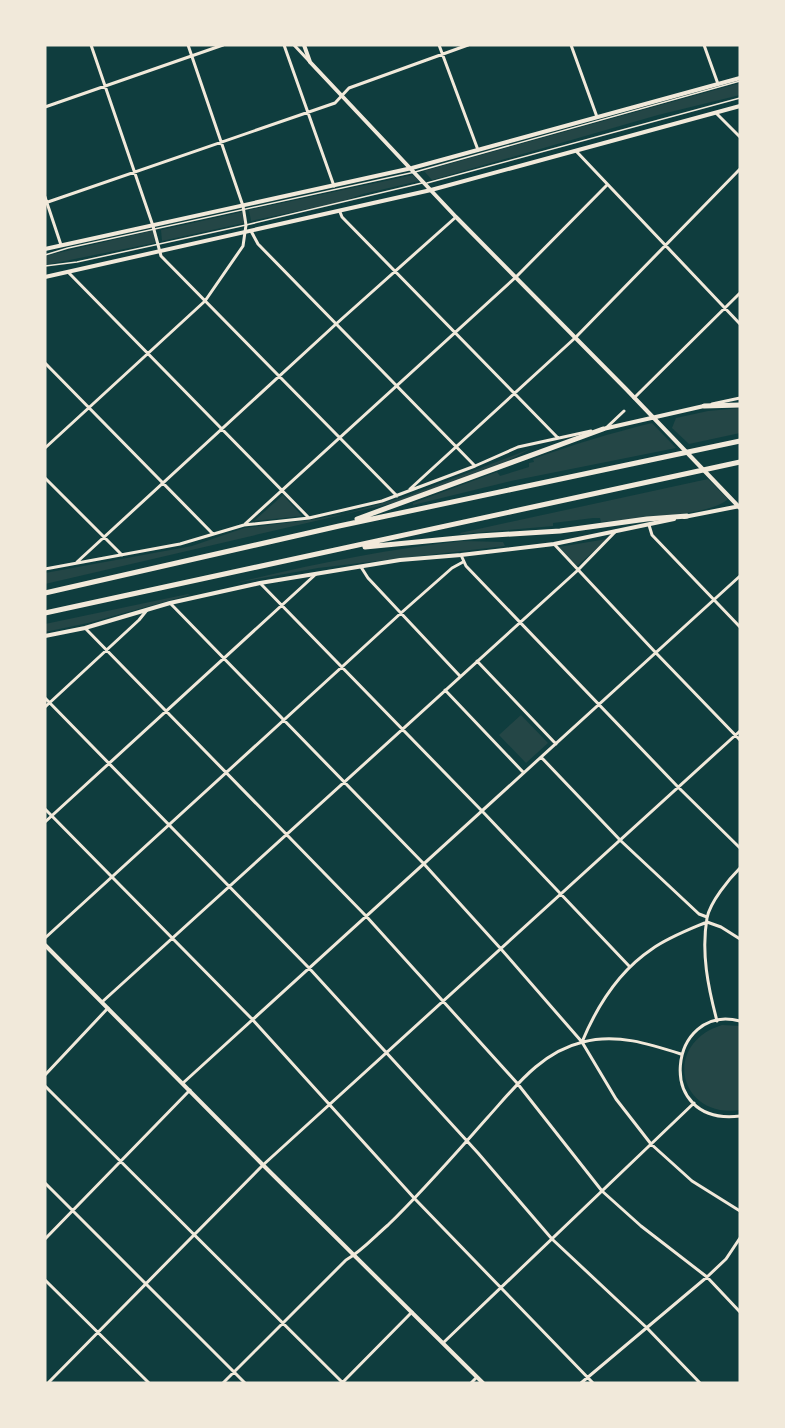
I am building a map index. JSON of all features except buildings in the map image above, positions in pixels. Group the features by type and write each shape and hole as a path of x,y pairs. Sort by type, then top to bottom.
{"highway":[{"path":"704,406 740,405"},
{"path":"339,526 604,428"},
{"path":"45,593 339,526 740,441"},
{"path":"45,613 740,462"},
{"path":"345,549 459,537 560,531 687,516"}],"street":[{"path":"91,45 154,228 161,256 398,496"},
{"path":"45,448 205,301 243,246 246,225 244,208 188,45"},
{"path":"45,107 223,45"},
{"path":"284,45 334,186"},
{"path":"294,45 456,217 739,507"},
{"path":"304,45 310,62"},
{"path":"439,45 478,150"},
{"path":"46,203 335,103 349,88 468,45"},
{"path":"571,45 597,118"},
{"path":"704,45 718,84"},
{"path":"45,249 154,228 334,186 414,170 478,150 740,79"},
{"path":"45,277 432,190 740,106"},
{"path":"716,112 740,137"},
{"path":"576,151 740,324"},
{"path":"407,492 575,338 740,168"},
{"path":"244,525 516,278 607,185"},
{"path":"45,196 61,246"},
{"path":"340,212 342,217 558,438"},
{"path":"75,563 456,217"},
{"path":"252,231 256,241 475,466"},
{"path":"68,272 309,518"},
{"path":"634,398 740,293"},
{"path":"45,363 213,534"},
{"path":"45,569 180,544 244,525 309,518 398,496 518,447 740,398"},
{"path":"604,428 624,411"},
{"path":"45,478 122,555"},
{"path":"45,636 85,628 170,603 260,583 361,565 554,544 739,507"},
{"path":"649,525 652,535 740,627"},
{"path":"102,1002 578,570 616,531"},
{"path":"554,544 740,740"},
{"path":"461,555 463,562 520,623 740,848"},
{"path":"45,938 401,613 452,568 463,562"},
{"path":"361,565 368,578 460,676"},
{"path":"45,822 317,573"},
{"path":"183,1083 740,576"},
{"path":"260,583 630,967"},
{"path":"170,603 424,864 501,949 582,1042 616,1099 651,1144 692,1180 740,1211"},
{"path":"45,706 147,610"},
{"path":"85,628 366,916 517,1083 602,1191 641,1226 707,1277 740,1312"},
{"path":"477,661 556,744"},
{"path":"445,690 524,772"},
{"path":"45,698 309,968 552,1239 647,1328 700,1383"},
{"path":"45,1377 50,1382 263,1165 621,841 740,730"},
{"path":"541,757 621,841 699,914 707,917"},
{"path":"45,809 252,1019 415,1198 593,1383"},
{"path":"717,1021 705,970 707,917 724,886 740,868"},
{"path":"582,1042 603,1001 615,984 630,967 661,943 707,922 721,927 740,939"},
{"path":"46,948 483,1383"},
{"path":"45,1075 108,1008"},
{"path":"740,1021 734,1019 717,1021 702,1027 689,1039 681,1054 679,1067 686,1093 694,1103 704,1111 716,1116 729,1118 740,1116"},
{"path":"223,1383 346,1260 354,1256 415,1198 517,1083 548,1057 582,1042 620,1039 681,1054"},
{"path":"45,1086 342,1383 412,1312"},
{"path":"45,1239 190,1090"},
{"path":"443,1343 694,1103"},
{"path":"45,1183 245,1383"},
{"path":"581,1383 707,1277 726,1259 740,1238"},
{"path":"45,1280 149,1383"},
{"path":"471,1383 477,1377"}],"lane":[{"path":"244,208 414,170 740,79"},
{"path":"45,266 77,262 425,183 740,98"},
{"path":"45,255 154,228"}],"shaded area":[{"path":"740,83 740,95 658,115 432,180 424,171"},
{"path":"413,175 419,181 363,194 341,202 251,221 249,210"},
{"path":"242,212 244,223 162,241 161,230"},
{"path":"153,231 154,243 45,265 45,256"},
{"path":"740,408 740,433 689,444 672,428 676,418 708,411"},
{"path":"652,423 676,448 511,481 413,505 413,503 497,472 500,476 529,467 529,463 534,462 533,459"},
{"path":"530,449 496,467 393,503 45,584 45,573 192,546 244,528 345,514 407,496"},
{"path":"708,479 728,499 719,505 687,513 601,522 600,518 593,518 553,523 553,526 460,533"},
{"path":"283,495 302,516 254,521"},
{"path":"607,539 577,566 559,547"},
{"path":"463,541 503,542 505,546 318,568 235,583 348,558"},
{"path":"188,594 88,623 45,632 45,624"},
{"path":"521,715 548,743 526,763 499,735"},
{"path":"722,1025 740,1026 740,1110 719,1110 703,1103 691,1092 685,1078 685,1063 690,1048 703,1034"}]}
